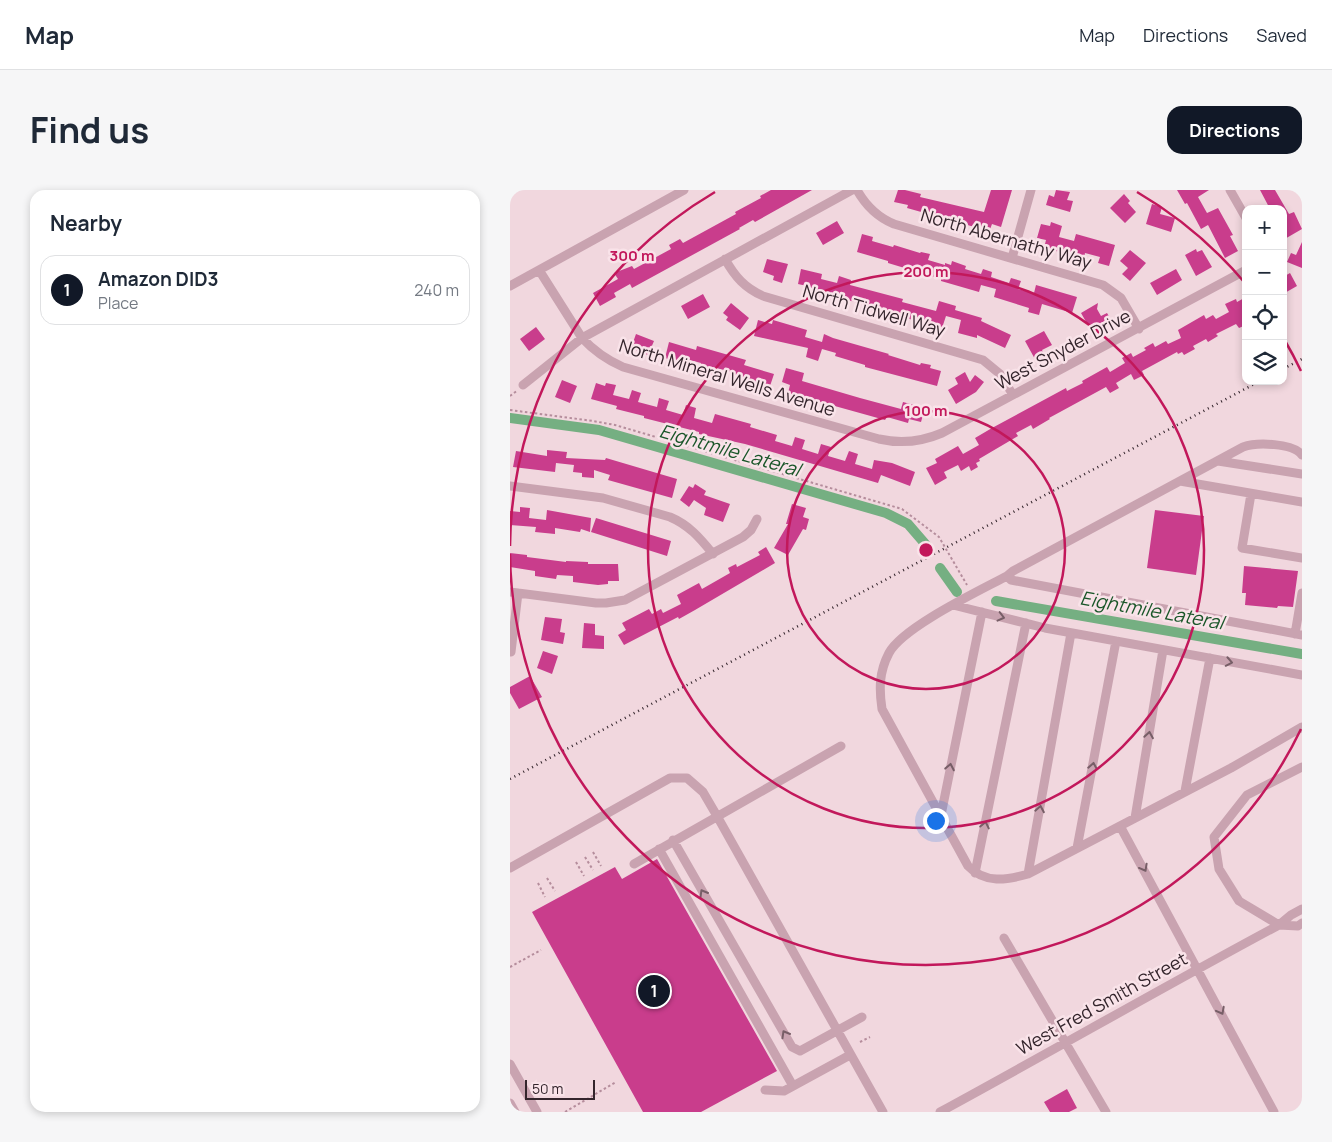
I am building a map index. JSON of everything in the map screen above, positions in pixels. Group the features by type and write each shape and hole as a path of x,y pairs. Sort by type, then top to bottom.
{"street":[{"path":"510,286 684,190"},
{"path":"523,386 582,338 852,190"},
{"name":"North Abernathy Way","path":"857,190 867,206 884,220 894,224 1103,285 1121,298 1139,329"},
{"path":"1012,258 1032,190"},
{"path":"1230,190 1242,211"},
{"name":"North Tidwell Way","path":"725,259 744,286 763,296 984,360 1000,374 1013,395"},
{"name":"North Mineral Wells Avenue","path":"539,270 582,338 600,355 624,367 890,442"},
{"name":"West Snyder Drive","path":"890,442 911,442 932,437 1139,329 1242,272"},
{"path":"1302,455 1296,449 1267,444 1252,444 1013,571 953,605 901,639 890,652 883,670 879,689 882,709 968,866 975,873 984,877 1006,880 1028,874 1302,727"},
{"path":"1218,461 1302,474"},
{"path":"1180,481 1302,502"},
{"path":"510,486 603,498 670,518 680,522 697,534 713,554"},
{"path":"1251,494 1242,548 1302,558"},
{"path":"510,652 514,593 596,603 625,600 743,538 751,530 756,519"},
{"path":"1007,576 1010,580 1298,634 1302,592"},
{"path":"953,605 1026,623 1302,675"},
{"path":"941,815 982,612"},
{"path":"975,873 1026,623"},
{"path":"1028,874 1071,632"},
{"path":"1078,848 1116,641"},
{"path":"1135,818 1163,650"},
{"path":"1185,791 1210,658"},
{"path":"634,864 673,840 841,746"},
{"path":"1302,767 1247,795 1214,837 1219,869 1239,902 1279,925 1298,926 1302,923"},
{"path":"510,868 670,778 687,778 703,792 883,1112"},
{"path":"1120,826 1274,1112"},
{"path":"673,840 792,1047 800,1052 862,1017"},
{"path":"659,849 793,1086"},
{"name":"West Fred Smith Street","path":"940,1112 1279,925 1302,909"},
{"path":"1004,938 1106,1112"},
{"path":"765,1090 784,1091 850,1055"},
{"path":"510,1064 537,1112"},
{"path":"510,1103 515,1112"}],"path":[{"path":"510,410 593,420 615,425 902,509 939,537 967,585"},
{"path":"593,852 601,866"},
{"path":"585,857 593,870"},
{"path":"576,862 584,876"},
{"path":"547,878 555,891"},
{"path":"538,883 546,897"},
{"path":"510,967 541,950"},
{"path":"860,1042 870,1037"},
{"path":"565,1112 616,1082"}],"building":[{"path":"771,190 812,190 755,222 753,220 632,288 630,284 614,293 616,297 600,306 593,293 618,279 614,273 632,266 634,269 671,249 669,245 680,239 683,243 736,214 735,212 761,198 760,196"},
{"path":"898,190 921,194 920,197 984,212 991,190 1012,190 1001,227 992,224 989,232 907,208 908,205 894,202"},
{"path":"1056,190 1070,192 1067,200 1073,201 1070,212 1046,205 1049,195 1054,197"},
{"path":"1177,190 1209,190 1198,197 1207,213 1218,208 1233,235 1230,236 1238,251 1225,258 1208,225 1201,229 1187,203 1185,204"},
{"path":"1260,190 1275,190 1284,205 1268,205"},
{"path":"1124,194 1130,201 1128,203 1136,212 1125,223 1110,208"},
{"path":"1152,204 1162,207 1160,214 1175,218 1171,232 1146,224"},
{"path":"1287,211 1289,214 1294,212 1302,229 1287,238"},
{"path":"837,221 844,233 823,245 816,233"},
{"path":"1051,222 1062,226 1059,237 1074,241 1076,234 1115,245 1109,266 1098,263 1100,257 1085,253 1084,258 1044,248 1046,240 1037,238 1041,224 1050,226"},
{"path":"862,234 873,237 872,241 930,254 928,260 945,265 945,263 951,265 952,261 966,266 965,269 981,274 983,269 992,272 991,277 1009,283 1011,278 1021,281 1018,289 1034,293 1036,285 1077,297 1072,313 1042,304 1039,315 1028,312 1029,308 994,297 996,289 981,285 979,292 857,252"},
{"path":"1302,242 1302,268 1287,262 1291,253 1296,255"},
{"path":"1196,249 1197,252 1202,250 1212,267 1196,276 1185,255"},
{"path":"1130,250 1146,263 1130,281 1122,274 1128,268 1120,261"},
{"path":"767,259 788,264 782,283 773,280 774,276 763,272"},
{"path":"801,269 822,274 821,279 837,283 839,276 851,280 850,285 903,299 902,302 936,311 939,301 956,306 955,310 982,318 981,321 1011,335 1005,348 977,335 977,338 958,333 961,320 946,316 942,328 877,310 877,308 818,292 817,294 806,291 807,286 798,284"},
{"path":"1176,269 1182,280 1157,295 1150,283"},
{"path":"1290,273 1297,286 1287,292 1287,275"},
{"path":"703,294 710,307 688,319 681,306"},
{"path":"1236,299 1237,302 1242,299 1242,327 1239,328 1236,324 1216,334 1218,336 1208,342 1206,339 1193,346 1195,349 1184,355 1182,352 1178,354 1177,352 1142,371 1144,375 1134,380 1131,374 1116,383 1119,388 1110,393 1106,387 1049,418 1033,429 1031,425 1016,433 1018,436 979,459 980,461 976,463 978,467 971,471 969,466 961,471 958,465 944,472 947,478 935,485 926,468 937,463 935,459 958,446 963,454 979,445 975,438 992,428 1066,388 1067,391 1083,383 1082,381 1107,367 1110,372 1125,363 1122,358 1131,353 1133,357 1146,350 1144,348 1153,343 1155,347 1166,341 1168,344 1181,338 1178,330 1204,315 1206,319 1213,315 1216,319 1229,312 1225,304"},
{"path":"731,303 749,318 740,330 726,320 728,317 723,313"},
{"path":"1098,303 1097,309 1101,316 1107,313 1113,323 1093,334 1081,313"},
{"path":"758,320 772,324 773,320 807,330 805,337 822,342 824,334 920,365 921,363 931,365 930,368 941,371 937,386 865,367 865,365 835,356 836,353 822,349 818,361 806,357 808,348 754,336"},
{"path":"536,327 545,339 529,351 520,339"},
{"path":"1044,331 1052,345 1042,350 1045,356 1036,361 1025,341"},
{"path":"636,334 654,341 648,355 631,348"},
{"path":"669,342 696,350 697,346 746,360 744,365 774,374 769,389 730,376 732,372 712,367 711,371 700,368 701,363 686,359 685,364 665,358"},
{"path":"786,368 804,373 802,381 860,398 901,409 903,402 925,408 921,422 909,419 908,423 887,417 885,420 788,393 790,385 782,382"},
{"path":"965,372 970,382 975,375 984,382 976,392 956,404 948,390 958,384 955,378"},
{"path":"562,380 577,386 570,403 555,397"},
{"path":"596,383 605,386 606,383 616,385 613,395 629,399 632,390 641,393 638,402 657,407 659,398 669,401 666,410 683,415 686,405 696,408 694,418 712,423 715,414 751,424 750,427 777,435 775,441 792,446 795,437 805,440 802,449 818,454 821,444 831,447 828,456 845,461 849,451 858,454 855,464 872,469 874,460 892,463 915,472 910,486 881,475 878,483 745,444 699,434 699,432 644,418 644,416 616,409 617,406 591,399"},
{"path":"547,450 567,452 566,458 605,460 606,458 677,479 672,498 608,480 610,475 594,470 594,478 582,477 582,473 573,472 574,465 556,463 555,472 513,467 516,451 547,456"},
{"path":"695,484 706,491 704,495 730,504 723,522 704,515 706,508 694,500 689,507 680,500 689,486 693,488"},
{"path":"792,504 806,508 803,517 809,519 806,530 803,529 788,555 774,548 788,524 786,524"},
{"path":"520,507 530,508 529,518 546,520 547,510 591,518 590,532 581,529 580,532 555,528 555,534 535,532 536,527 510,525 510,511 520,512"},
{"path":"1155,510 1204,516 1196,575 1147,568"},
{"path":"596,518 671,541 667,556 591,532"},
{"path":"766,547 775,563 679,619 678,617 624,645 618,635 626,630 622,623 649,609 652,614 661,609 663,613 681,604 677,595 699,583 702,589 730,573 728,568 736,564 737,567 760,555 758,552"},
{"path":"510,553 566,562 618,564 619,581 608,581 608,584 598,585 573,582 573,576 557,575 556,579 535,576 535,571 510,567"},
{"path":"1244,566 1298,571 1293,607 1278,606 1277,608 1245,605 1246,593 1242,593"},
{"path":"545,617 562,619 560,632 565,633 563,644 541,640"},
{"path":"584,623 595,624 595,635 604,636 604,649 582,648"},
{"path":"543,651 558,656 552,674 537,668"},
{"path":"530,676 542,697 519,709 510,693 510,687"},
{"path":"657,859 777,1071 701,1112 643,1112 532,912 615,867 622,879"},
{"path":"1067,1089 1077,1108 1069,1112 1050,1112 1044,1102"}],"waterway":[{"name":"Eightmile Lateral","path":"510,418 599,430 886,513 908,524 927,546"},
{"name":"Eightmile Lateral","path":"940,568 957,592"},
{"name":"Eightmile Lateral","path":"996,601 1302,654"}],"railway":[{"path":"1287,367 1302,359"},
{"path":"510,779 1252,385"}],"place":[{"name":"Amazon DID3","path":"654,991"}]}
